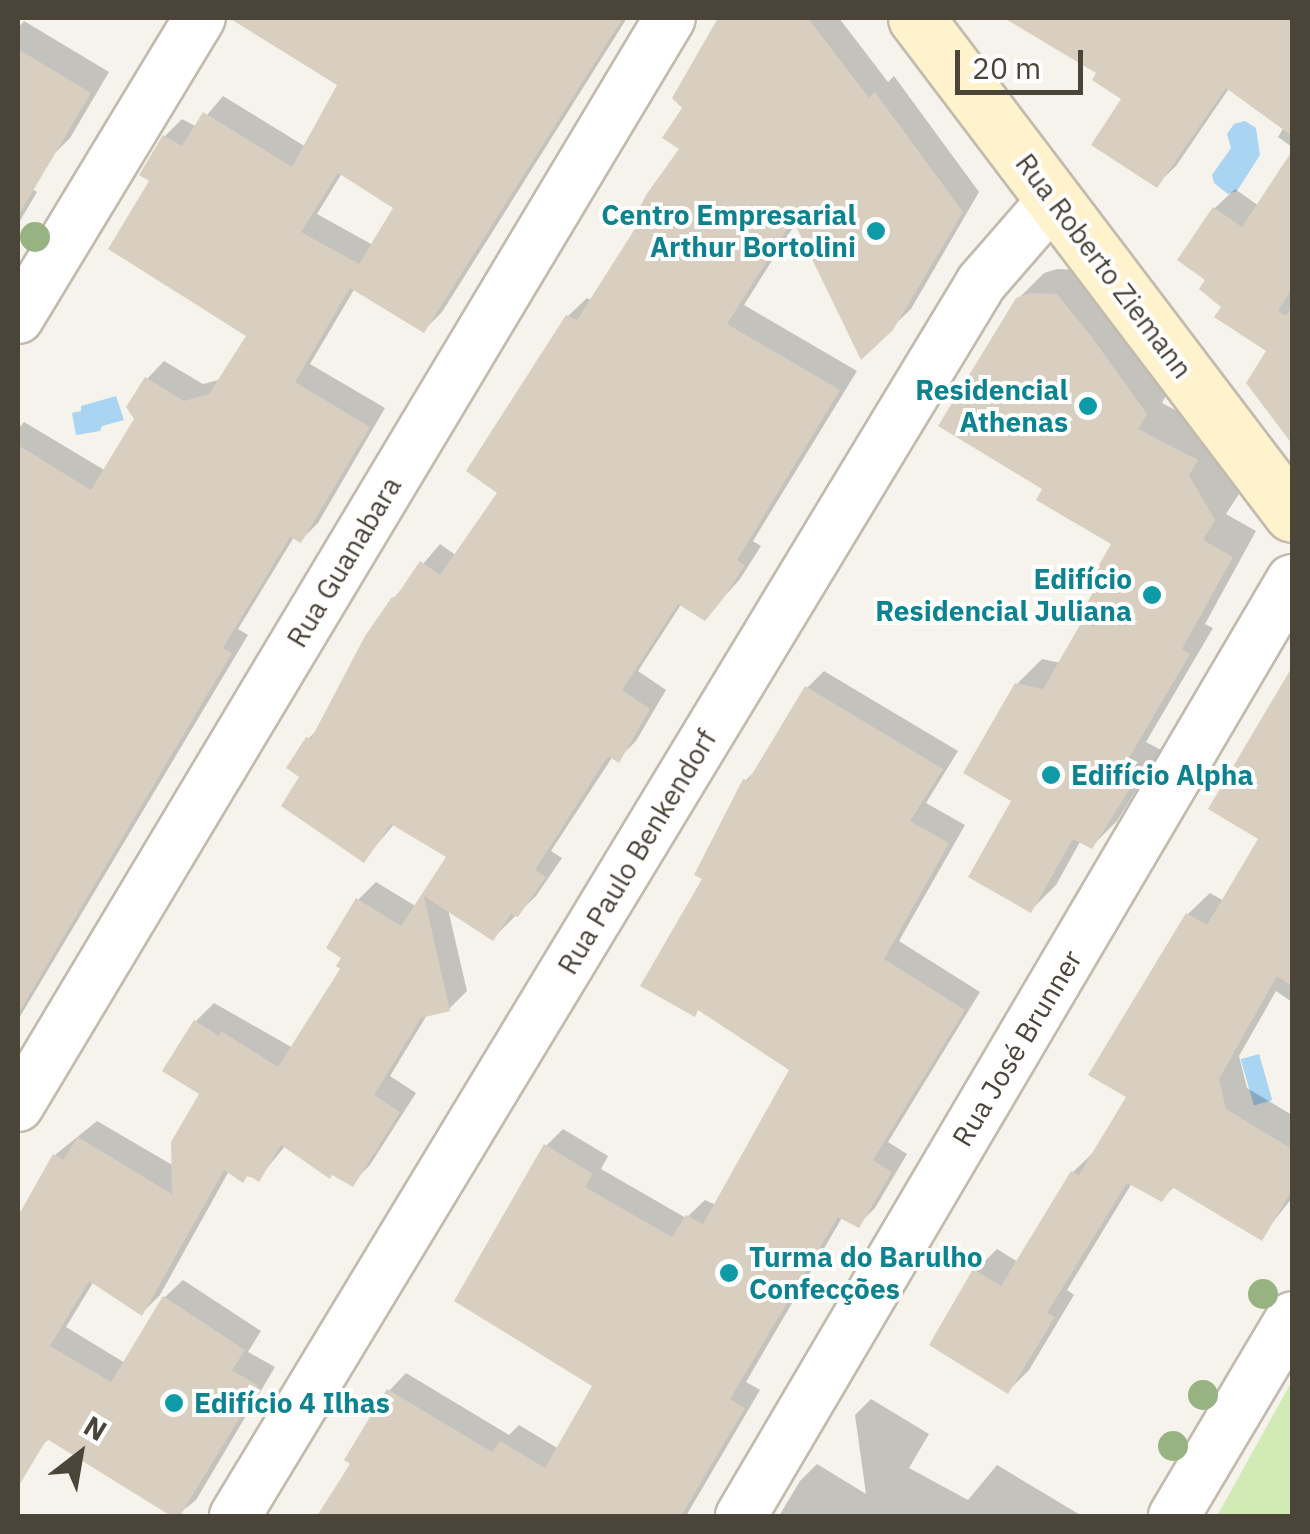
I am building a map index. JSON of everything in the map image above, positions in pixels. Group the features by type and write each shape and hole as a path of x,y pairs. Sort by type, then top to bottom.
{"main road":[{"name":"Rua Roberto Ziemann","path":"931,25 1054,199 1292,514"}],"street":[{"path":"18,318 200,18"},
{"name":"Rua Guanabara","path":"18,1106 670,18"},
{"name":"Rua Paulo Benkendorf","path":"235,1516 981,283 1054,199"},
{"name":"Rua José Brunner","path":"741,1516 1292,580"},
{"path":"1174,1516 1292,1317"}],"green space":[{"path":"1292,1381 1292,1516 1217,1516"}],"water":[{"path":"1245,121 1256,128 1260,155 1237,191 1228,194 1214,183 1212,175 1231,148 1227,134 1234,124"},
{"path":"116,396 124,420 102,426 100,431 76,435 72,413 81,411 81,406"},
{"path":"1259,1054 1272,1100 1254,1105 1241,1059"}],"building":[{"path":"229,18 623,18 424,333 350,288 295,382 370,427 301,543 290,537 223,648 232,653 18,1014 18,445 91,490 134,419 126,407 145,377 184,401 209,394 246,336 108,249 149,181 139,175 163,135 182,146 203,112 292,167 337,85","holes":["338,173 393,208 359,264 301,232"]},
{"path":"718,18 808,18 869,98 875,92 963,212 893,330 861,360 793,220 727,324 840,390 737,560 745,565 722,600 705,621 678,604 622,690 650,709 619,763 608,756 535,870 546,877 518,917 511,914 493,941 424,896 450,1011 421,1018 374,1095 400,1112 353,1187 332,1175 330,1179 281,1145 259,1182 248,1175 243,1183 224,1170 142,1316 89,1281 50,1346 111,1382 163,1296 245,1350 232,1370 259,1386 180,1516 171,1516 47,1439 18,1487 18,1216 53,1154 63,1160 78,1137 172,1194 171,1142 199,1094 162,1071 194,1020 219,1036 221,1031 278,1067 340,969 336,966 341,958 326,948 356,898 401,926 446,857 391,824 364,863 281,806 299,777 286,768 306,737 311,739 365,636 392,597 420,561 440,575 497,493 466,471 566,315 577,320 638,224 633,221 646,195 679,149 662,138 682,108 672,98"},
{"path":"1004,18 1292,18 1292,136 1226,88 1157,188 1091,145 1121,99 1092,80 1096,73"},
{"path":"18,49 91,93 18,216"},
{"path":"1292,151 1292,288 1278,311 1286,316 1292,306 1292,444 1246,383 1266,351 1214,317 1221,307 1199,289 1205,280 1177,260 1213,207 1242,227"},
{"path":"1031,293 1057,294 1091,336 1147,414 1138,429 1198,460 1189,475 1215,520 1203,540 1233,557 1182,649 1190,654 1123,768 1138,776 1092,849 1073,839 1031,913 968,877 1011,801 963,773 1015,683 1043,689 1084,618 1080,615 1103,575 1096,570 1111,544 1036,500 1042,489 938,426 1016,298"},
{"path":"1292,667 1292,986 1277,976 1219,1079 1226,1109 1292,1149 1292,1190 1262,1241 1172,1187 1162,1202 1127,1183 1047,1313 1055,1317 1008,1394 929,1345 973,1269 1001,1286 1071,1171 1079,1175 1126,1097 1088,1075 1186,913 1207,925 1258,839 1208,809"},
{"path":"805,686 943,769 910,821 949,843 884,959 965,1010 873,1160 892,1172 859,1228 838,1217 730,1399 745,1408 681,1516 317,1516 350,1464 344,1460 387,1389 492,1452 500,1441 545,1468 592,1386 454,1301 544,1144 593,1174 585,1187 672,1237 686,1215 703,1224 789,1070 698,1010 695,1017 640,986 702,879 694,875 743,779 748,781"}],"place":[{"name":"Centro Empresarial Arthur Bortolini","path":"876,231"},
{"name":"Residencial Athenas","path":"1088,406"},
{"name":"Edifício Residencial Juliana","path":"1152,595"},
{"name":"Edifício Alpha","path":"1051,775"},
{"name":"Turma do Barulho Confecções","path":"729,1273"},
{"name":"Edifício 4 Ilhas","path":"174,1403"}]}
